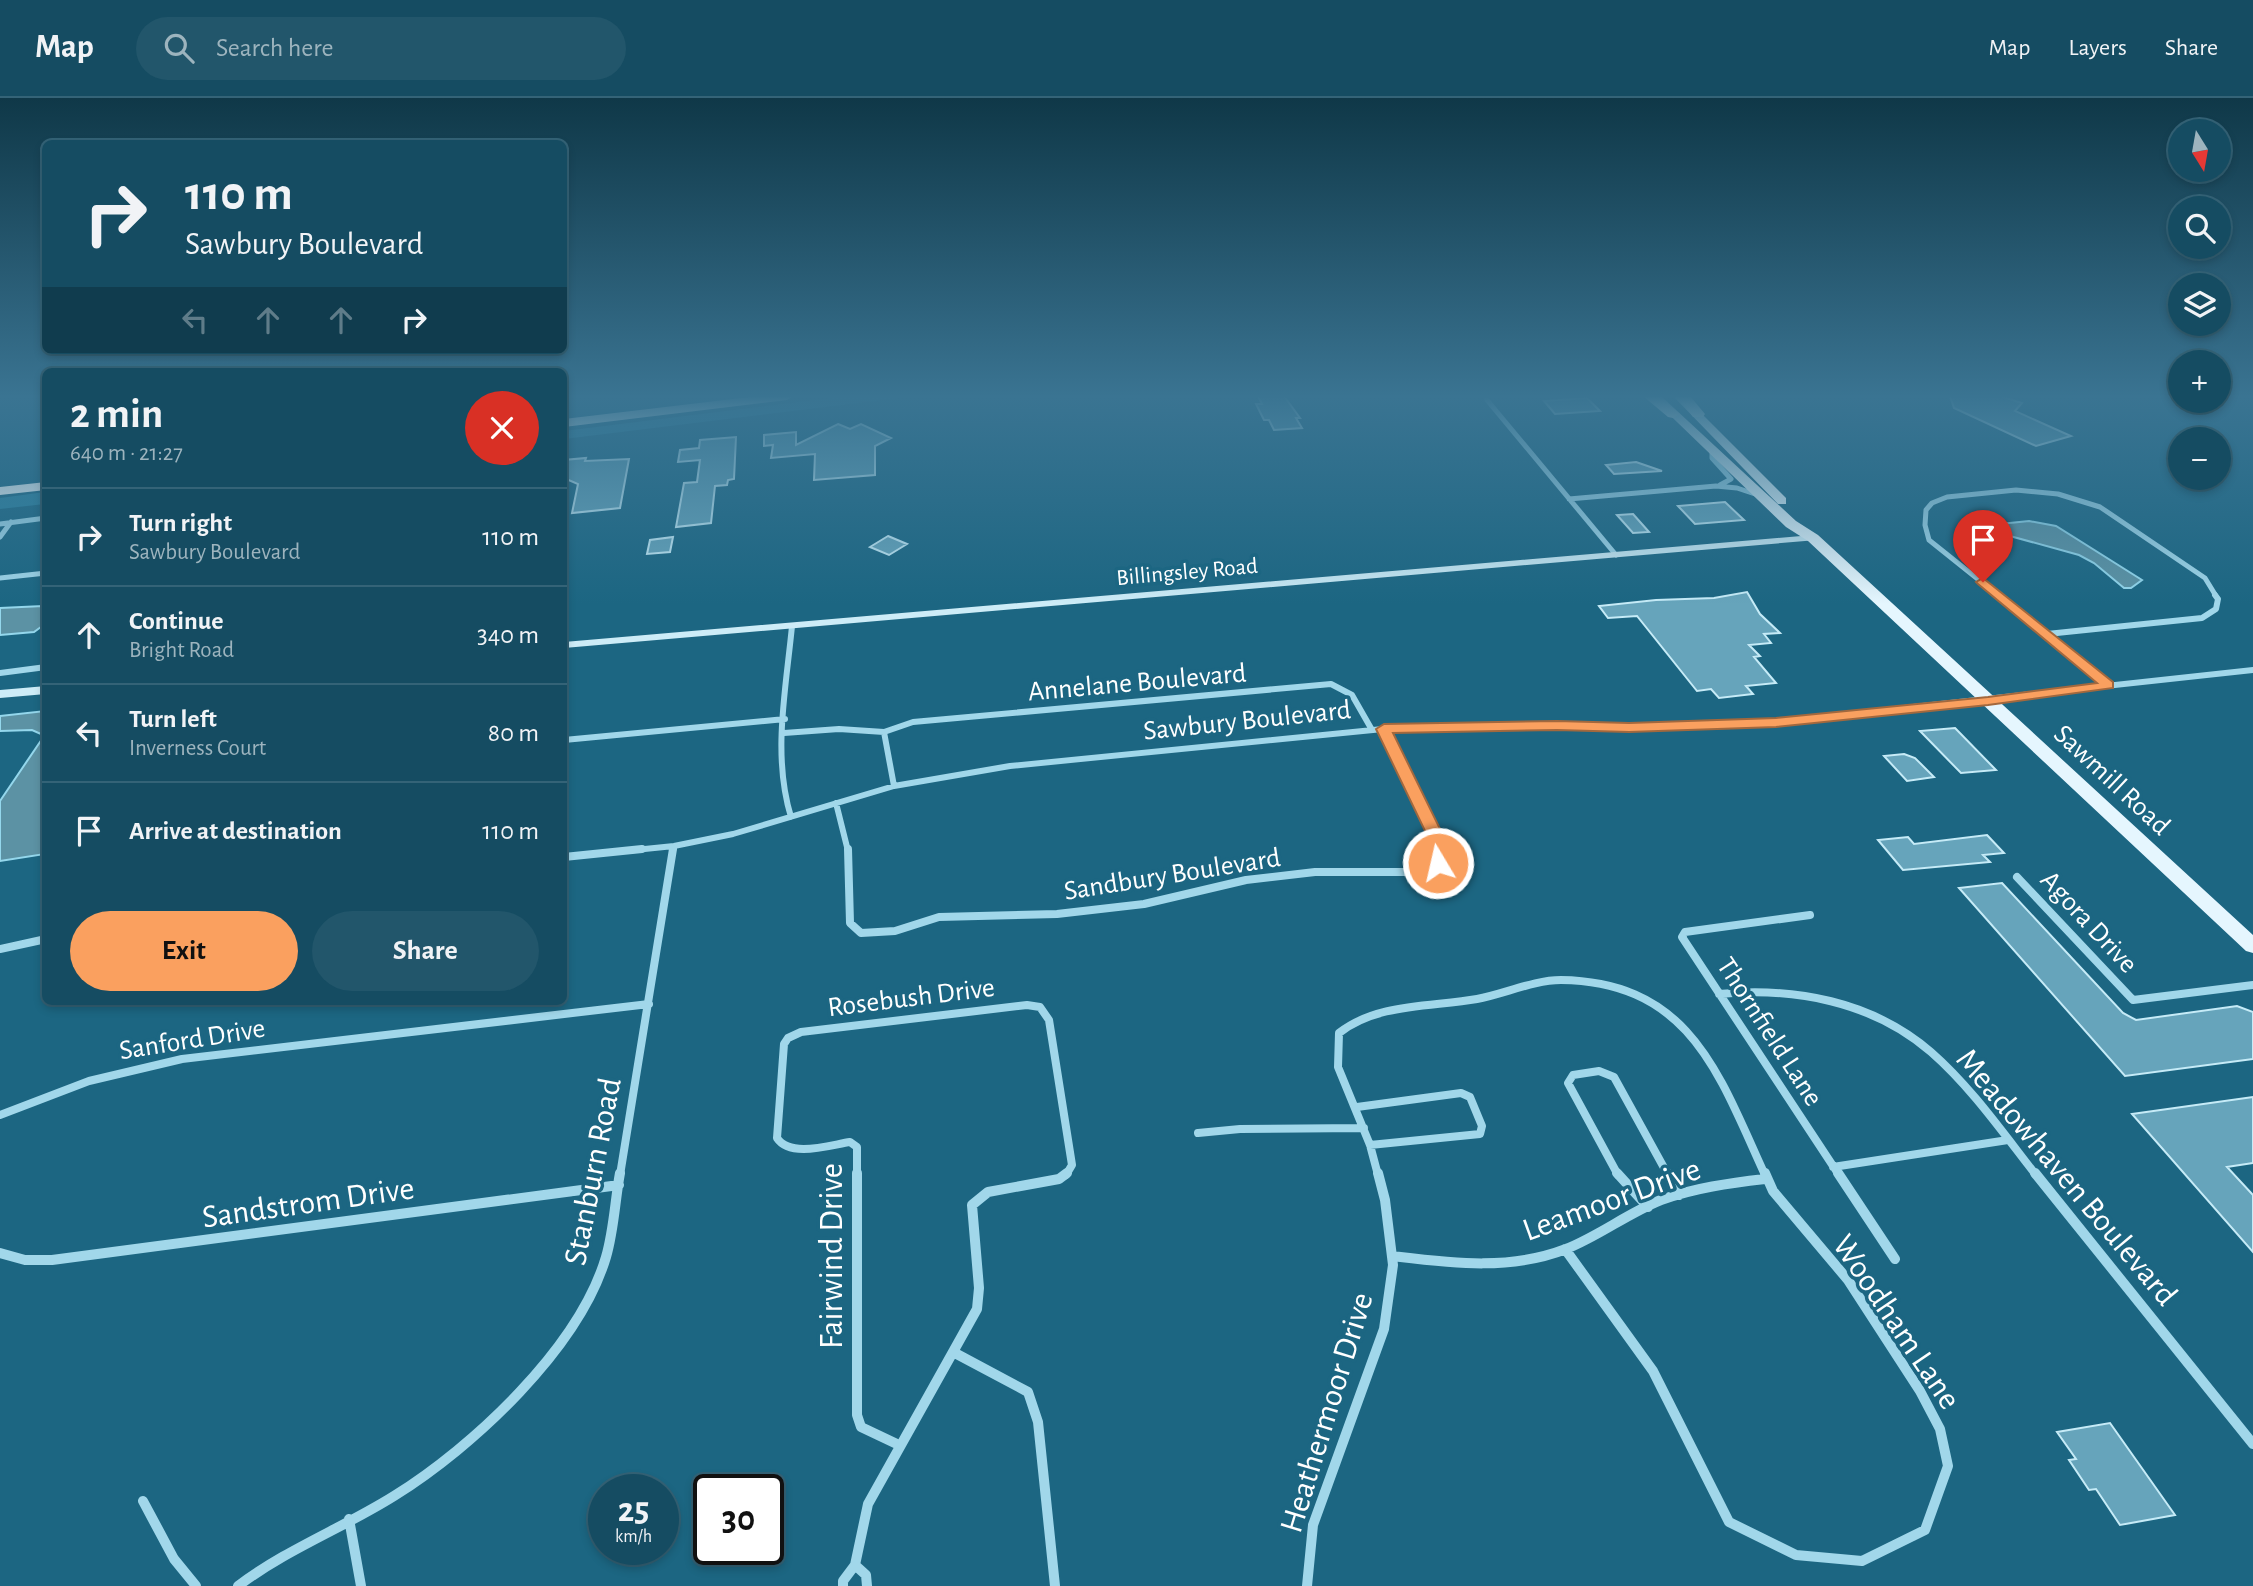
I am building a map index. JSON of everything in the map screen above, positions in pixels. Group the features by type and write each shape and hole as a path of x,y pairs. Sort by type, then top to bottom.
{"highway":[{"path":"0,477 42,472"},
{"path":"0,491 42,486"}],"main road":[{"name":"Sawmill Road","path":"1729,465 1791,524 1813,538 2253,946"},
{"name":"Sawmill Road","path":"1748,465 1805,523 1813,538"}],"street":[{"path":"1541,465 1616,555"},
{"path":"1716,486 1731,479 1719,465"},
{"path":"1569,499 1716,486 1737,488 1762,497"},
{"path":"2047,634 2182,622 2216,609 2218,598 2205,578 2100,507 2058,494 2016,491 1947,497 1932,503 1926,510 1925,525 1929,540 2108,685"},
{"path":"0,524 42,518"},
{"path":"0,537 11,522"},
{"name":"Billingsley Road","path":"567,645 1813,538"},
{"path":"0,578 42,573"},
{"path":"791,817 784,802 780,770 792,626"},
{"path":"0,673 42,668"},
{"name":"Sawbury Boulevard","path":"567,857 674,846 733,834 894,786 1010,766 1384,729 1557,725 1629,728 1746,724 1988,701 2253,670"},
{"name":"Annelane Boulevard","path":"784,733 839,729 884,732 914,722 1331,684 1348,689 1353,694 1372,730"},
{"path":"0,694 42,690"},
{"path":"567,740 785,719"},
{"name":"Sandbury Boulevard","path":"836,803 848,851 850,923 861,933 895,931 939,917 1056,914 1144,904 1246,880 1315,872 1394,873 1431,869 1438,863 1440,855 1436,837 1384,729"},
{"path":"884,732 894,786"},
{"name":"Stanburn Road","path":"238,1586 265,1565 388,1500 483,1430 549,1360 596,1283 606,1257 619,1185 674,846"},
{"name":"Agora Drive","path":"2017,877 2133,1000 2253,985"},
{"name":"Thornfield Lane","path":"1810,915 1682,934 1895,1259"},
{"path":"0,949 42,940"},
{"name":"Heathermoor Drive","path":"1307,1586 1313,1525 1384,1329 1392,1256 1385,1200 1370,1145 1357,1107 1338,1067 1339,1033 1352,1023 1407,1007 1477,999 1558,980 1600,984 1632,992 1680,1023"},
{"name":"Meadowhaven Boulevard","path":"1719,994 1749,990 1805,993 1867,1012 1926,1048 1968,1090 2253,1444"},
{"name":"Sanford Drive","path":"0,1115 82,1081 122,1069 182,1059 649,1004"},
{"name":"Rosebush Drive","path":"788,1038 801,1032 1027,1005 1040,1007 1049,1020 1072,1164 1066,1175 1059,1179 988,1192 972,1205 979,1288 977,1309 953,1352"},
{"name":"Woodham Lane","path":"1564,1249 1653,1371 1729,1522 1796,1555 1862,1561 1925,1530 1948,1466 1940,1429 1920,1391 1848,1280 1765,1179 1714,1065 1699,1043 1680,1023"},
{"name":"Fairwind Drive","path":"788,1038 782,1050 777,1138 787,1148 850,1142 857,1147 857,1415 862,1427 899,1445"},
{"path":"1648,1207 1620,1178 1568,1083 1573,1075 1600,1071 1614,1077 1679,1195"},
{"path":"1357,1107 1461,1093 1470,1097 1482,1126 1480,1134 1370,1145"},
{"path":"1198,1133 1250,1126 1333,1130 1363,1128"},
{"path":"1833,1167 2008,1140"},
{"name":"Leamoor Drive","path":"1392,1256 1472,1265 1512,1262 1564,1249 1648,1207 1679,1195 1728,1183 1765,1179"},
{"name":"Sandstrom Drive","path":"2,1255 25,1260 52,1260 619,1185"},
{"path":"843,1586 843,1581 855,1564 868,1504 953,1352 1028,1392 1038,1422 1055,1586"},
{"path":"142,1500 174,1559 196,1586"},
{"path":"349,1519 361,1586"},
{"path":"855,1564 866,1575 867,1586"}],"shaded area":[{"path":"42,492 42,504 0,509 0,498"},
{"path":"2029,521 2056,526 2142,580 2131,588 2124,588 2094,563 2079,555 1999,533 1993,528 2000,524"},
{"path":"42,606 42,626 34,632 0,635 0,608"},
{"path":"42,711 42,739 41,734 32,730 0,731 0,716"},
{"path":"42,739 42,854 0,861 0,801"}],"building":[{"path":"567,465 628,465 620,508 572,513 578,484 567,479"},
{"path":"699,465 735,465 734,479 728,480 727,485 715,486 711,523 676,527 684,483 697,482"},
{"path":"815,465 875,465 875,475 814,480"},
{"path":"1606,465 1646,465 1662,471 1614,474"},
{"path":"1725,502 1744,520 1695,524 1678,506"},
{"path":"1633,514 1649,532 1633,533 1617,515"},
{"path":"888,536 907,544 889,555 870,547"},
{"path":"673,537 670,552 647,554 650,540"},
{"path":"1747,592 1760,614 1780,633 1764,634 1771,643 1749,645 1760,656 1754,657 1776,683 1746,686 1753,694 1719,698 1711,689 1697,691 1637,616 1608,618 1599,606 1714,598"},
{"path":"1955,728 1996,770 1961,773 1920,731"},
{"path":"1904,754 1915,758 1934,777 1907,781 1884,756"},
{"path":"1987,835 2004,853 1983,855 1990,862 1903,870 1878,840 1908,837 1914,844"},
{"path":"2002,883 2123,1013 2136,1020 2237,1006 2253,1012 2253,1059 2125,1076 1959,888"},
{"path":"2253,1097 2253,1163 2227,1167 2253,1195 2253,1252 2132,1114"},
{"path":"2110,1423 2175,1515 2120,1525 2096,1489 2089,1490 2069,1460 2076,1459 2057,1432"}],"route":[{"path":"1438,863 1440,855 1436,837 1384,729 1557,725 1629,728 1776,722 1988,701 2108,685 1983,582"}]}
